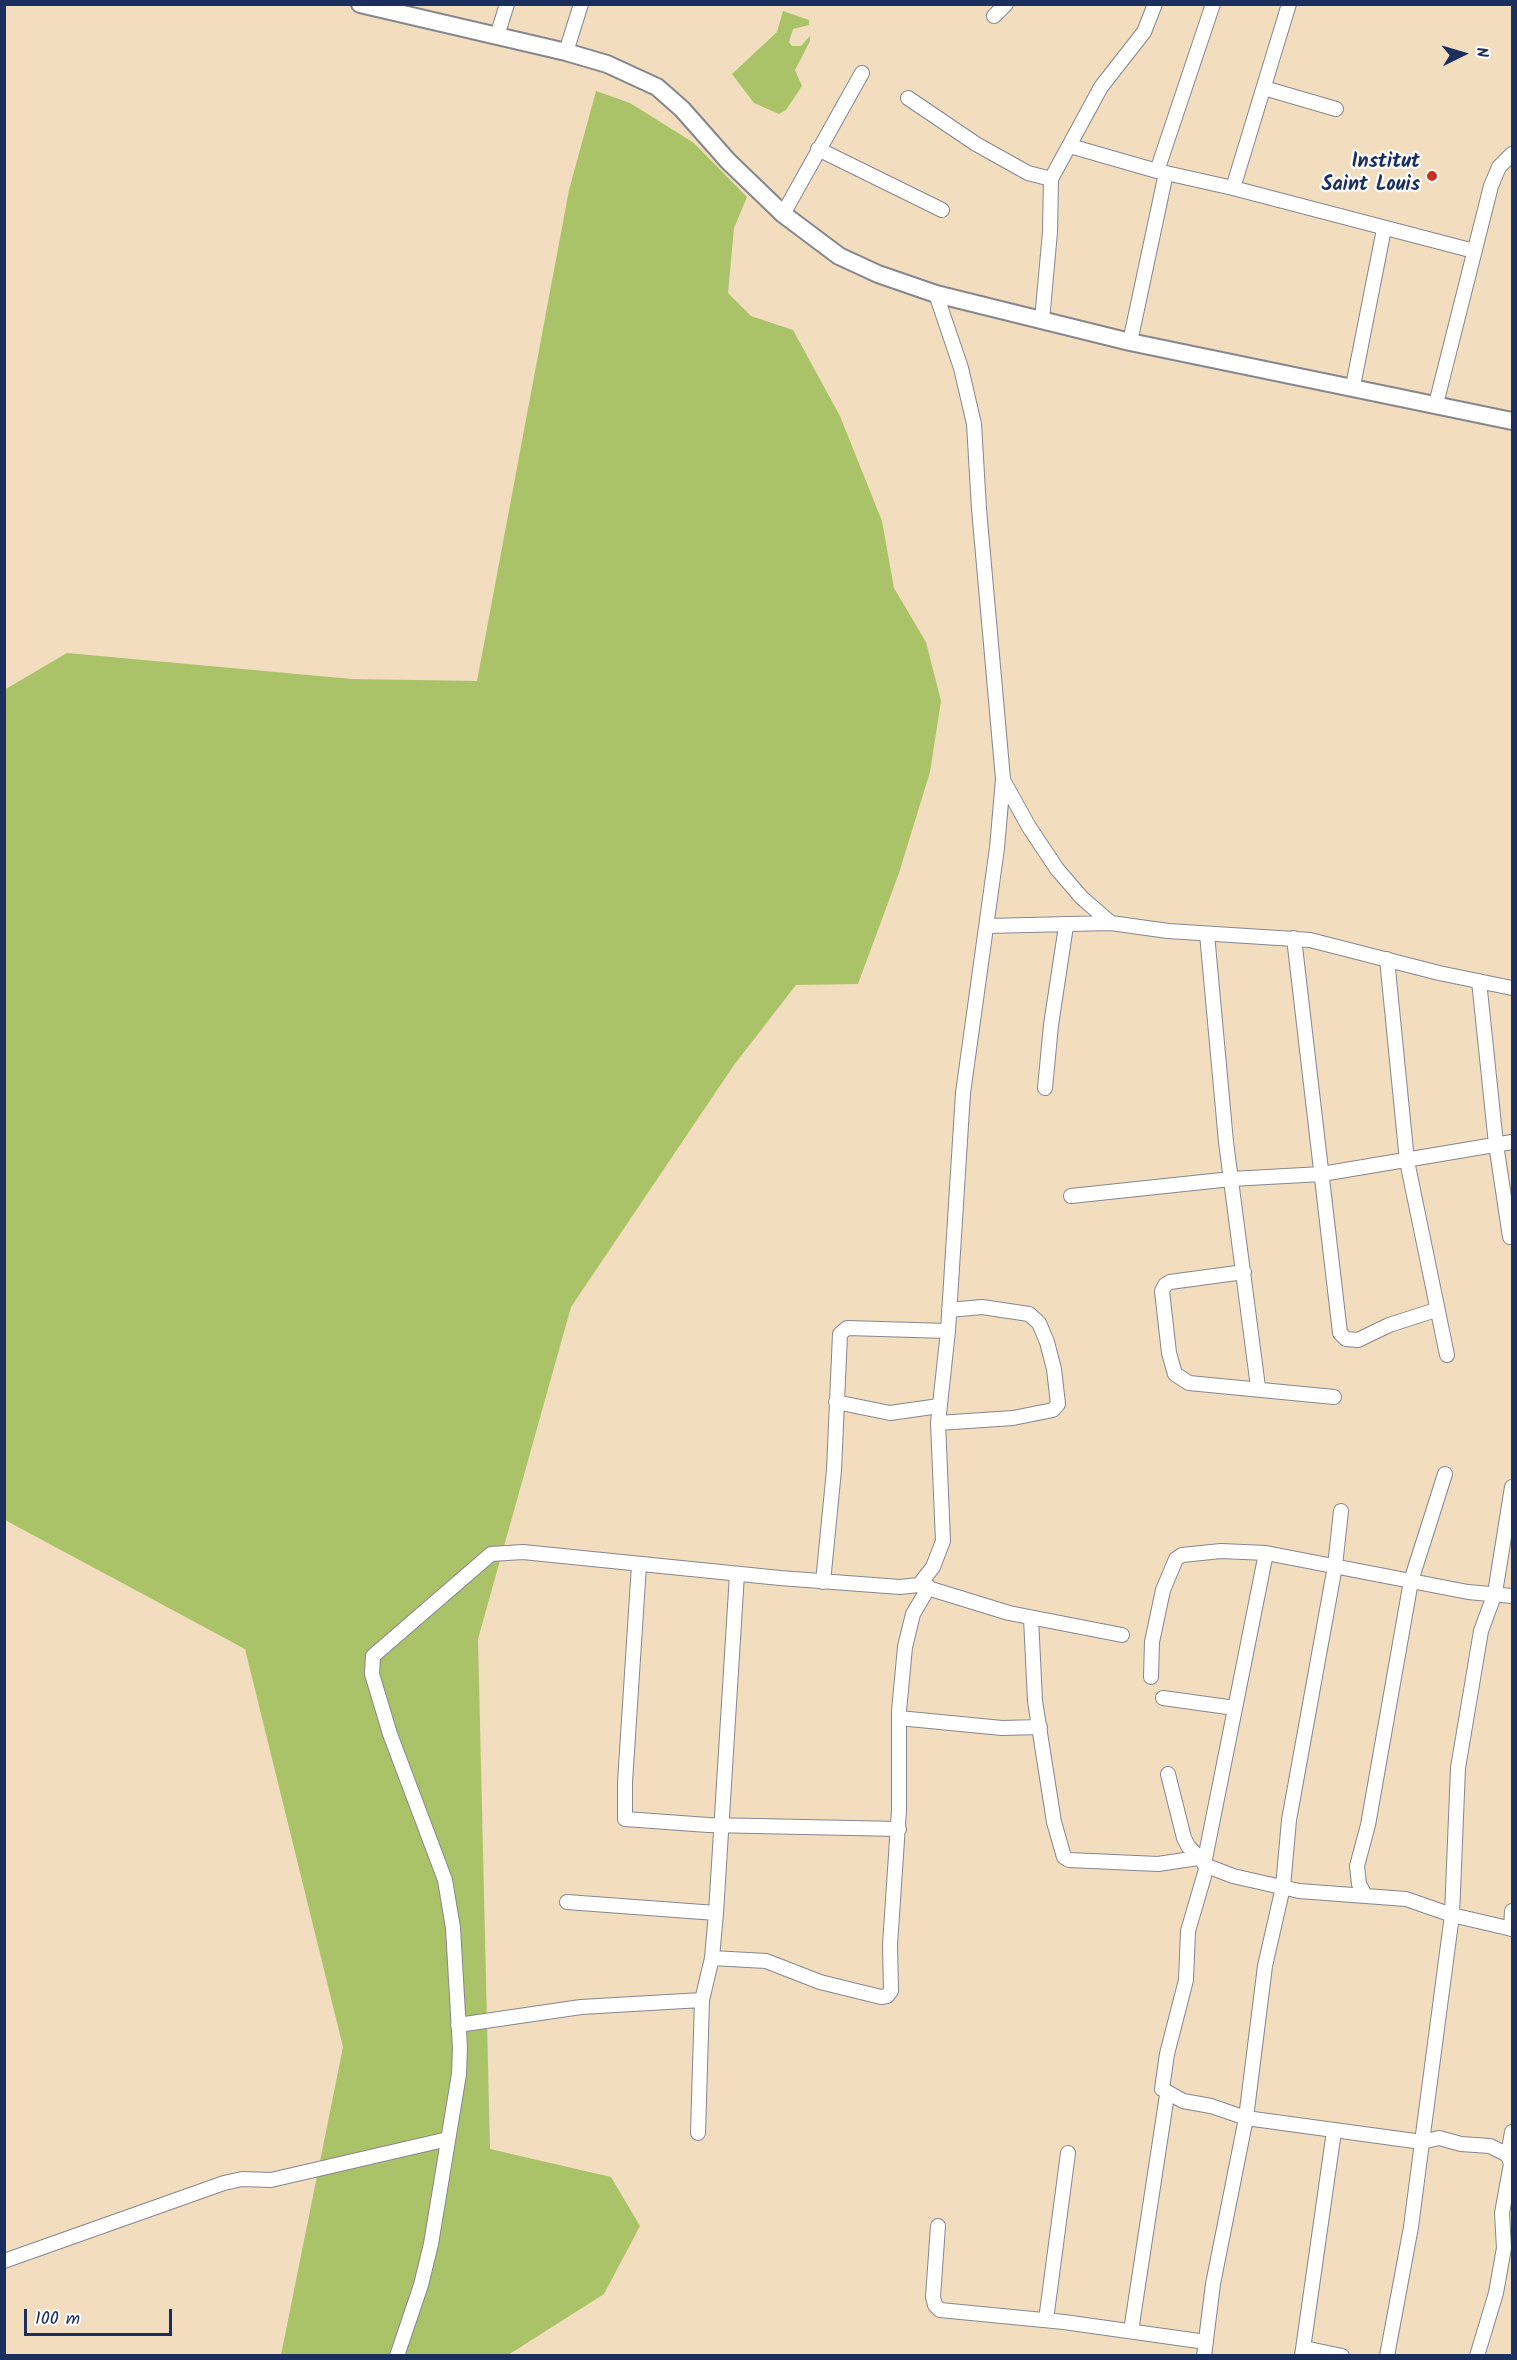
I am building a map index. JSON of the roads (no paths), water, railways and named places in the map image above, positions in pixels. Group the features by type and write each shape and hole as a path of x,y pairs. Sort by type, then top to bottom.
{"main road":[{"path":"362,5 566,52 608,64 657,87 682,109 728,160 783,214 839,256 878,274 936,294 1130,342 1353,386 1512,421"}],"street":[{"path":"497,36 507,4"},
{"path":"566,52 581,4"},
{"path":"994,16 1006,4"},
{"path":"1042,320 1050,232 1051,178 1101,87 1144,32 1155,4"},
{"path":"1130,342 1162,172 1213,4"},
{"path":"1233,188 1289,4"},
{"path":"783,214 862,73"},
{"path":"1264,88 1336,109"},
{"path":"908,98 1007,162 1035,176 1051,178"},
{"path":"1070,146 1162,172 1474,250"},
{"path":"818,150 942,210"},
{"path":"1436,404 1494,176 1512,154"},
{"path":"1353,386 1384,229"},
{"path":"712,1958 766,1961 840,1988 881,1997 887,1996 891,1991 890,1945 899,1829 899,1718 905,1647 913,1614 943,1541 938,1423 948,1331 963,1093 987,926 1003,779 979,509 974,423 961,368 936,294"},
{"path":"1003,779 1029,827 1057,869 1082,898 1111,923"},
{"path":"987,926 1066,926 1111,923 1207,934 1294,938 1512,987"},
{"path":"1045,1088 1051,1025 1066,926"},
{"path":"1207,934 1231,1179 1258,1388"},
{"path":"1294,938 1340,1333 1346,1339 1358,1340 1389,1325 1436,1310"},
{"path":"1387,959 1407,1161 1447,1355"},
{"path":"1479,981 1496,1144 1510,1237"},
{"path":"1071,1196 1231,1179 1322,1174 1512,1142"},
{"path":"1244,1272 1176,1280 1165,1286 1162,1291 1169,1353 1175,1374 1190,1383 1334,1397"},
{"path":"938,1423 1013,1418 1053,1410 1058,1404 1054,1369 1047,1342 1039,1323 1029,1314 982,1307 949,1310"},
{"path":"823,1582 834,1470 838,1341 847,1328 948,1331"},
{"path":"836,1402 890,1413 939,1406"},
{"path":"1365,1895 1359,1884 1357,1866 1368,1825 1411,1581 1445,1474"},
{"path":"1387,2355 1411,2227 1452,1915 1458,1768 1481,1631 1495,1593 1512,1487"},
{"path":"938,2226 933,2297 935,2305 940,2310 1131,2331 1205,2349 1213,2284 1246,2118 1265,1966 1283,1887 1289,1820 1335,1566 1341,1511"},
{"path":"1151,1677 1156,1619 1163,1590 1176,1559 1182,1555 1221,1551 1266,1553 1468,1592 1512,1596"},
{"path":"397,2355 421,2285 431,2244 459,2074 458,2025 451,1910 445,1880 390,1734 372,1674 373,1656 491,1554 523,1552 823,1582 872,1586 924,1586 1031,1618 1122,1635"},
{"path":"1266,1553 1188,1931 1186,1980 1167,2054 1162,2089 1167,2095 1246,2118 1422,2142 1438,2138 1461,2145 1490,2146 1508,2155"},
{"path":"639,1565 624,1815 628,1820 721,1825 899,1829"},
{"path":"698,2133 702,2000 712,1958 716,1913 737,1574"},
{"path":"1031,1618 1035,1701 1054,1822 1064,1857 1069,1860 1158,1864 1203,1863 1233,1876 1299,1891 1406,1899 1452,1915 1512,1929 1512,1911"},
{"path":"1163,1698 1235,1708"},
{"path":"899,1718 1002,1728 1040,1727"},
{"path":"1168,1774 1184,1838 1203,1863"},
{"path":"567,1902 716,1913"},
{"path":"458,2025 581,2007 702,2000"},
{"path":"1131,2331 1167,2095"},
{"path":"1334,2131 1321,2210 1303,2352 1342,2355"},
{"path":"1477,2355 1496,2293 1504,2248 1502,2213 1511,2164 1508,2155 1512,2132"},
{"path":"4,2261 224,2183 242,2179 271,2180 448,2139"},
{"path":"1046,2320 1068,2153"}],"place":[{"name":"Institut Saint Louis","path":"1432,176"}]}
